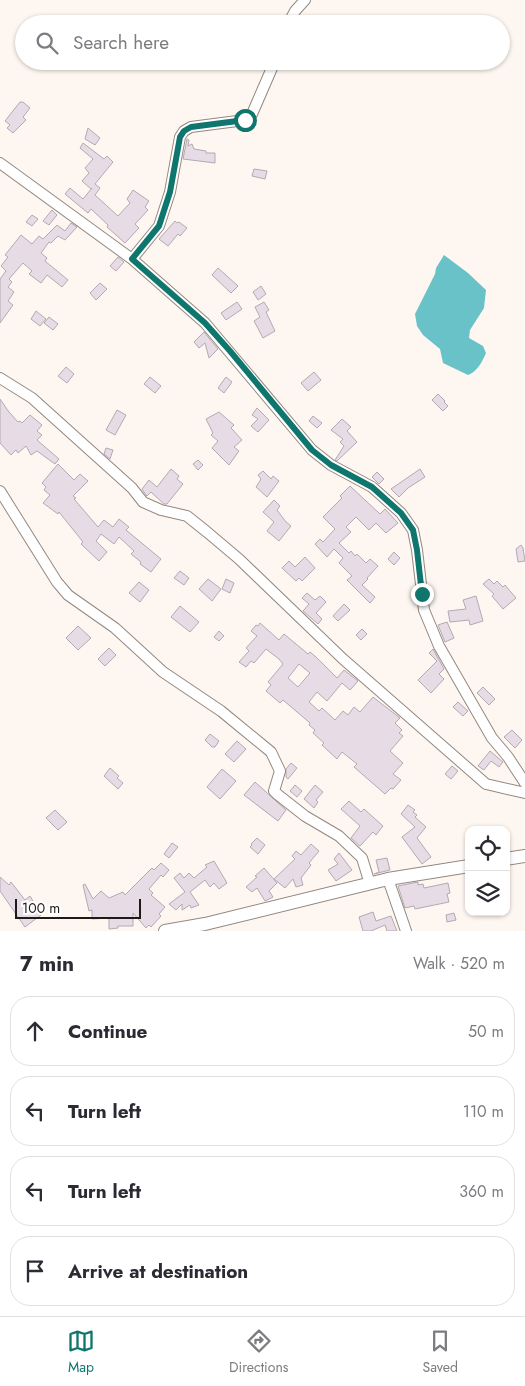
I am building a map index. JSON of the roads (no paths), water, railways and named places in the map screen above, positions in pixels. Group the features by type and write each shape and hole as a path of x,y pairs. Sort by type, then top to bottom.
{"main road":[{"path":"510,858 525,856"},
{"path":"165,931 205,924 388,879 465,867"}],"street":[{"path":"293,15 305,0"},
{"path":"132,259 159,226 170,192 180,137 184,131 191,127 245,120 252,114 271,70"},
{"path":"0,164 132,259 205,323 312,450 331,465 372,487 401,513 413,530 424,610 439,646 492,738 508,757 525,783"},
{"path":"0,378 32,398 132,488 143,502 161,510 187,516 207,532 239,559 343,659 486,784 525,794"},
{"path":"0,491 58,582 68,594 115,628 163,672 221,711 271,752 280,772 274,791 305,816 339,836 362,858 370,884"},
{"path":"388,879 406,931"}],"water":[{"path":"444,255 468,273 486,290 484,308 470,330 469,338 483,346 486,353 477,369 468,375 443,363 440,349 423,335 417,326 415,314"}]}
